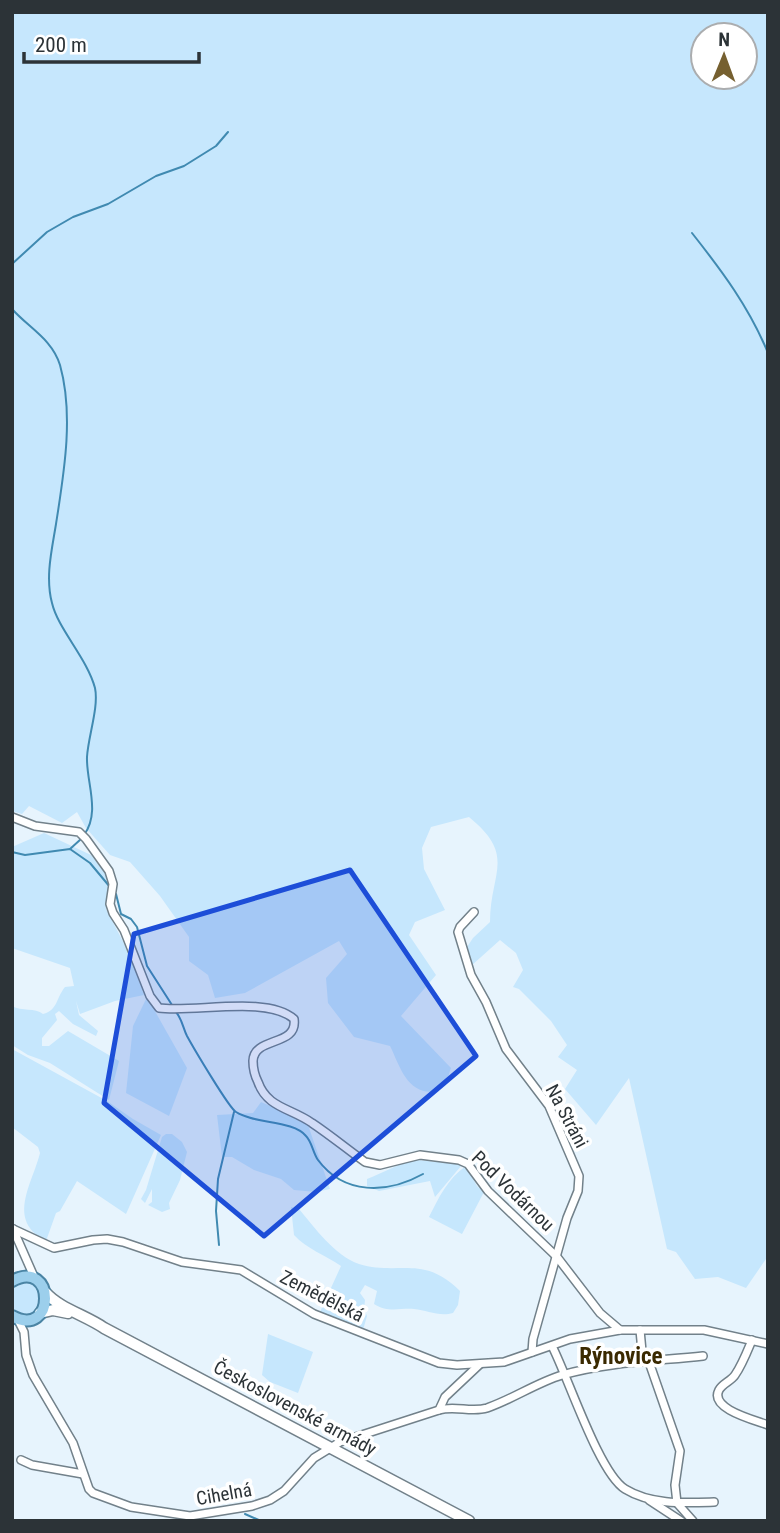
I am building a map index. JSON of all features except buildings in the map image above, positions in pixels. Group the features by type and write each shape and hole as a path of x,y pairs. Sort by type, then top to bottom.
{"main road":[{"path":"15,1280 27,1277 37,1280"},
{"name":"Československé armády","path":"37,1280 46,1293"},
{"path":"37,1315 46,1304 46,1293"},
{"name":"Československé armády","path":"15,1317 26,1320 37,1315"}],"street":[{"name":"Pod Vodárnou","path":"12,817 35,827 68,829 83,836 109,870 113,884 110,904 113,913 124,930 134,959 159,1008 225,1006 277,1011 291,1016 295,1023 293,1032 259,1049 254,1058 254,1068 262,1093 271,1103 310,1121 365,1162 380,1165 420,1155 459,1160 468,1164 488,1191 557,1256 600,1313 620,1330"},
{"name":"Na Stráni","path":"474,912 458,933 471,975 506,1049 549,1106 579,1176 578,1191 567,1218 533,1339 532,1352"},
{"name":"Československé armády","path":"13,1229 37,1280"},
{"name":"Zemědělská","path":"13,1229 54,1248 107,1240 123,1242 182,1262 241,1270 314,1314 439,1363 505,1362 586,1335 620,1330"},
{"path":"15,1280 24,1268 25,1255"},
{"name":"Československé armády","path":"46,1293 55,1301 104,1328"},
{"name":"Československé armády","path":"37,1315 60,1310 104,1328 469,1521"},
{"path":"21,1460 27,1464 83,1474 73,1443 33,1375 26,1355 28,1327 37,1315"},
{"path":"15,1317 24,1332 26,1343"},
{"path":"620,1330 704,1330 768,1344"},
{"path":"640,1330 646,1362 680,1451 675,1485 677,1503 693,1521"},
{"path":"752,1340 735,1376 718,1391 718,1401 728,1410 768,1425"},
{"path":"552,1346 592,1439 613,1478 624,1488 646,1498 681,1521"},
{"path":"481,1364 445,1397 439,1409 487,1408 540,1382 566,1374 703,1356"},
{"name":"Cihelná","path":"83,1474 93,1493 131,1507 190,1518 270,1500 284,1491 314,1458 340,1442 439,1409"},
{"path":"646,1498 677,1503 714,1502"}],"highlighted area":[{"path":"350,870 476,1056 264,1236 104,1103 134,934"}],"shaded area":[{"path":"12,12 768,12 768,1256 746,1288 718,1277 695,1279 676,1252 667,1249 629,1078 596,1125 565,1089 577,1070 558,1057 567,1045 551,1021 519,989 513,987 523,970 516,953 500,940 471,966 467,947 490,922 498,865 493,843 469,817 431,827 422,848 424,869 445,910 415,922 409,935 436,975 401,1016 451,1068 445,1084 440,1089 429,1092 409,1082 390,1046 354,1037 328,1003 326,978 347,954 339,941 245,993 215,998 208,975 189,961 189,937 160,896 130,862 110,855 86,828 77,812 62,823 29,806 22,814 12,811"},
{"path":"44,833 91,855 109,878 106,909 129,953 144,995 115,1001 80,1014 76,1001 79,1015 98,1031 96,1036 73,1024 59,1011 55,1014 57,1020 42,1038 42,1046 49,1046 68,1031 119,1061 109,1100 50,1063 28,1055 12,1045 12,1006 43,1014 54,1007 65,987 74,986 70,968 12,948 12,847"},
{"path":"147,997 187,1068 169,1116 126,1093 133,1026"},
{"path":"12,1049 107,1101 161,1135 126,1214 77,1181 60,1211 56,1213 46,1241 34,1233 27,1223 25,1201 40,1153 38,1147 12,1127"},
{"path":"261,1102 307,1122 330,1189 316,1192 294,1190 281,1179 254,1170 232,1157 222,1157 217,1115 253,1113"},
{"path":"172,1134 182,1142 187,1152 180,1180 169,1203 170,1209 162,1212 148,1205 152,1202 152,1189 145,1203 141,1199 162,1137"},
{"path":"417,1160 461,1166 435,1197 430,1181 379,1191 367,1186 367,1179"},
{"path":"466,1166 477,1186 484,1192 462,1234 429,1217 449,1183"},
{"path":"291,1207 299,1209 326,1240 350,1260 373,1267 422,1269 447,1280 460,1291 458,1305 453,1313 448,1314 384,1308 374,1304 377,1291 365,1285 360,1293 365,1300 364,1309 367,1316 363,1330 320,1312 341,1266 294,1235"},
{"path":"26,1282 37,1287 42,1298 37,1309 26,1314 15,1309 10,1298 15,1287"},
{"path":"268,1334 313,1352 298,1393 270,1382 262,1375"}],"waterway":[{"path":"12,264 47,232 73,217 108,204 156,176 184,166 216,146 228,132"},
{"path":"692,233 734,290 768,353"},
{"path":"12,309 52,348 60,365 64,384 66,444 49,583 55,613 86,666 95,688 96,704 87,757 92,817 84,835"},
{"path":"70,849 81,839"},
{"path":"12,852 25,855 70,849 90,863 110,887"},
{"path":"116,894 121,914 131,919 137,927 147,966 172,1005"},
{"path":"176,1012 203,1064 236,1112 300,1131 308,1138 318,1160 328,1171 353,1185 381,1188 409,1181 423,1174"},
{"path":"219,1245 216,1211 218,1179 234,1112"},
{"path":"245,1514 261,1521"}],"district":[{"name":"Rýnovice","path":"621,1356"}]}
